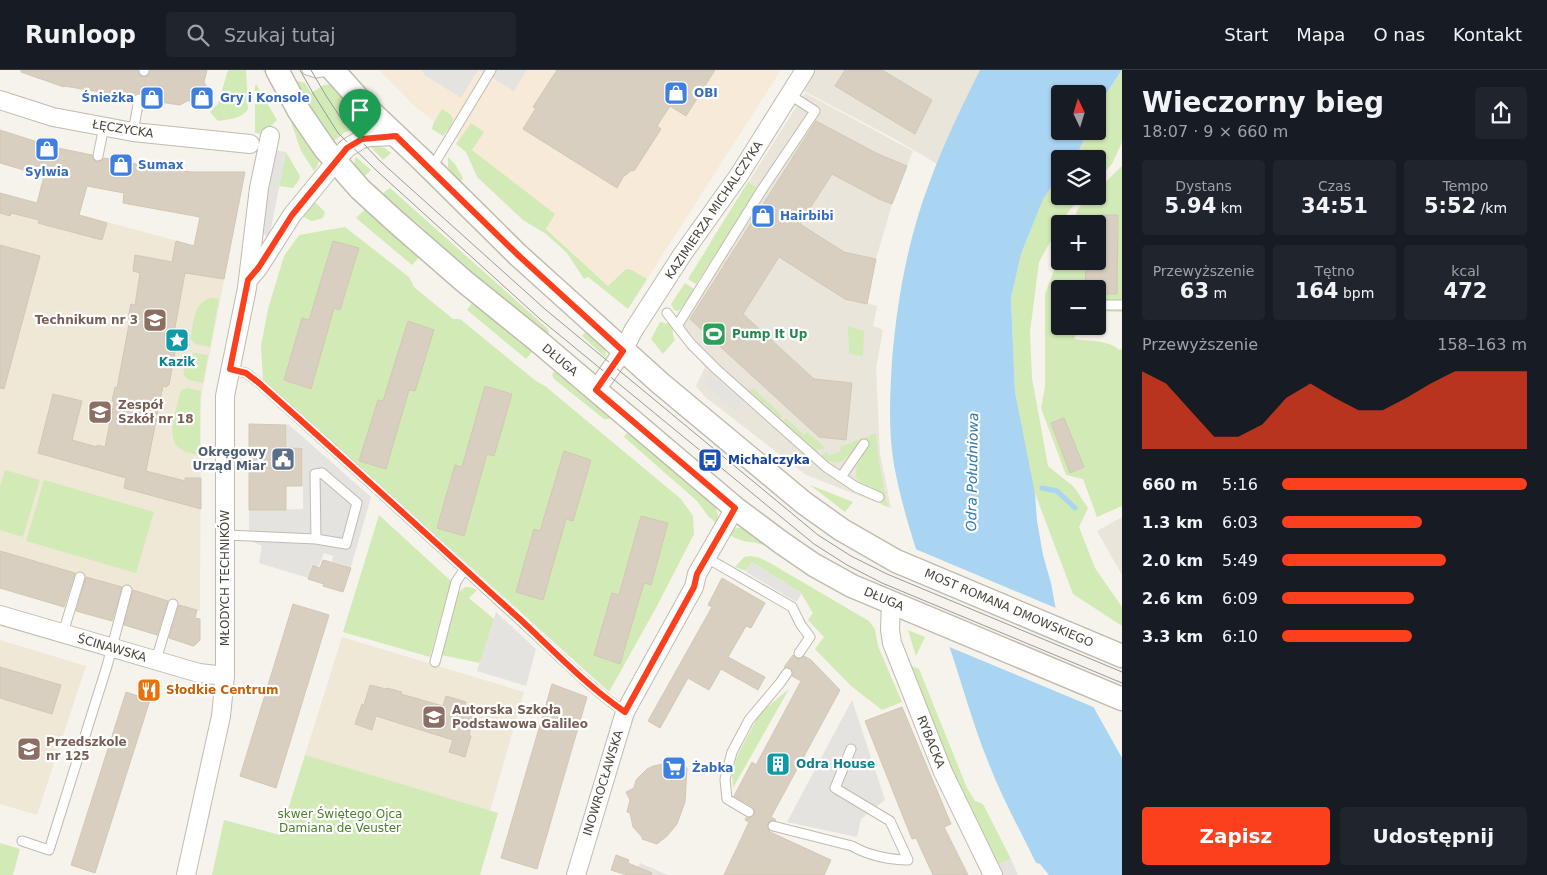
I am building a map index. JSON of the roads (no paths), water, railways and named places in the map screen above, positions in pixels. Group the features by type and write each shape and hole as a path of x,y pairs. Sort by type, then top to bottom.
{"street":[{"name":"DŁUGA","path":"277,70 299,111 325,149 364,193 465,282 735,508 782,544 814,566 839,580 1122,699"},
{"path":"334,70 367,108 518,255 623,351"},
{"name":"KAZIMIERZA MICHALCZYKA","path":"596,390 623,351 634,329 682,255 739,175 805,70"},
{"name":"ŁĘCZYCKA","path":"0,100 53,117 133,132 250,144"},
{"name":"MŁODYCH TECHNIKÓW","path":"186,875 222,716 225,676 225,396 248,280 259,188 270,136"},
{"name":"MŁODYCH TECHNIKÓW","path":"248,280 259,267 292,215 347,148 362,139 396,136"},
{"name":"MOST ROMANA DMOWSKIEGO","path":"623,351 804,503 842,530 896,561 1122,656"},
{"name":"INOWROCŁAWSKA","path":"576,875 625,712 694,587 697,574 735,508"},
{"name":"RYBACKA","path":"891,602 890,630 892,643 943,772 993,875"},
{"name":"ŚCINAWSKA","path":"0,615 205,674 225,676"}],"lane":[{"path":"307,70 316,73 334,70"},
{"path":"431,169 491,70"},
{"path":"677,326 763,188 814,111 790,95"},
{"path":"133,132 139,99"},
{"path":"98,156 104,126"},
{"path":"1106,306 1122,305"},
{"path":"667,313 691,344 715,368 826,467 856,487 879,497"},
{"path":"230,369 246,373 259,383 383,493 464,570 602,695 625,712"},
{"path":"841,477 864,444"},
{"path":"225,535 316,538 346,544 357,503 322,474 315,474 316,538"},
{"path":"707,558 792,608 810,637 799,654"},
{"path":"435,662 456,582 464,570"},
{"path":"62,633 80,577"},
{"path":"22,841 49,850 112,648 127,590"},
{"path":"156,660 173,604"},
{"path":"749,812 727,799 725,778 732,752 749,720 787,673"},
{"path":"773,826 845,844 863,852 896,860 908,860 890,821 835,788 851,749"}],"water":[{"name":"Odra Południowa","path":"980,70 1122,70 1106,94 1106,85 1051,85 1051,140 1084,140 1079,150 1051,150 1051,187 1043,199 1021,254 1011,298 1015,392 1035,494 1037,521 1043,555 1051,583 1057,616 1094,708 1122,758 1122,875 1049,875 1040,864 1036,863 1000,789 977,733 910,531 894,465 890,426 891,374 897,315 905,270 922,203 960,111"}],"waterway":[{"path":"1042,488 1057,491 1075,508"}],"tram line":[{"path":"300,70 338,133 377,171 540,319 814,544 847,565 882,583 1122,683"},
{"path":"311,70 344,123 380,161 546,310 818,535 851,556 887,574 1122,672"}],"place":[{"name":"OBI","path":"676,93"},
{"name":"Śnieżka","path":"152,98"},
{"name":"Gry i Konsole","path":"202,98"},
{"name":"Sylwia","path":"47,149"},
{"name":"Sumax","path":"121,165"},
{"name":"Hairbibi","path":"763,216"},
{"name":"Technikum nr 3","path":"155,320"},
{"name":"Pump It Up","path":"714,334"},
{"name":"Kazik","path":"177,340"},
{"name":"Zespół Szkół nr 18","path":"100,412"},
{"name":"Okręgowy Urząd Miar","path":"283,459"},
{"name":"Michalczyka","path":"710,460"},
{"name":"Słodkie Centrum","path":"149,690"},
{"name":"Autorska Szkoła Podstawowa Galileo","path":"434,717"},
{"name":"Przedszkole nr 125","path":"29,749"},
{"name":"Odra House","path":"778,764"},
{"name":"Żabka","path":"674,768"}],"park label":[{"name":"skwer Świętego Ojca Damiana de Veuster","path":"340,821"}]}
